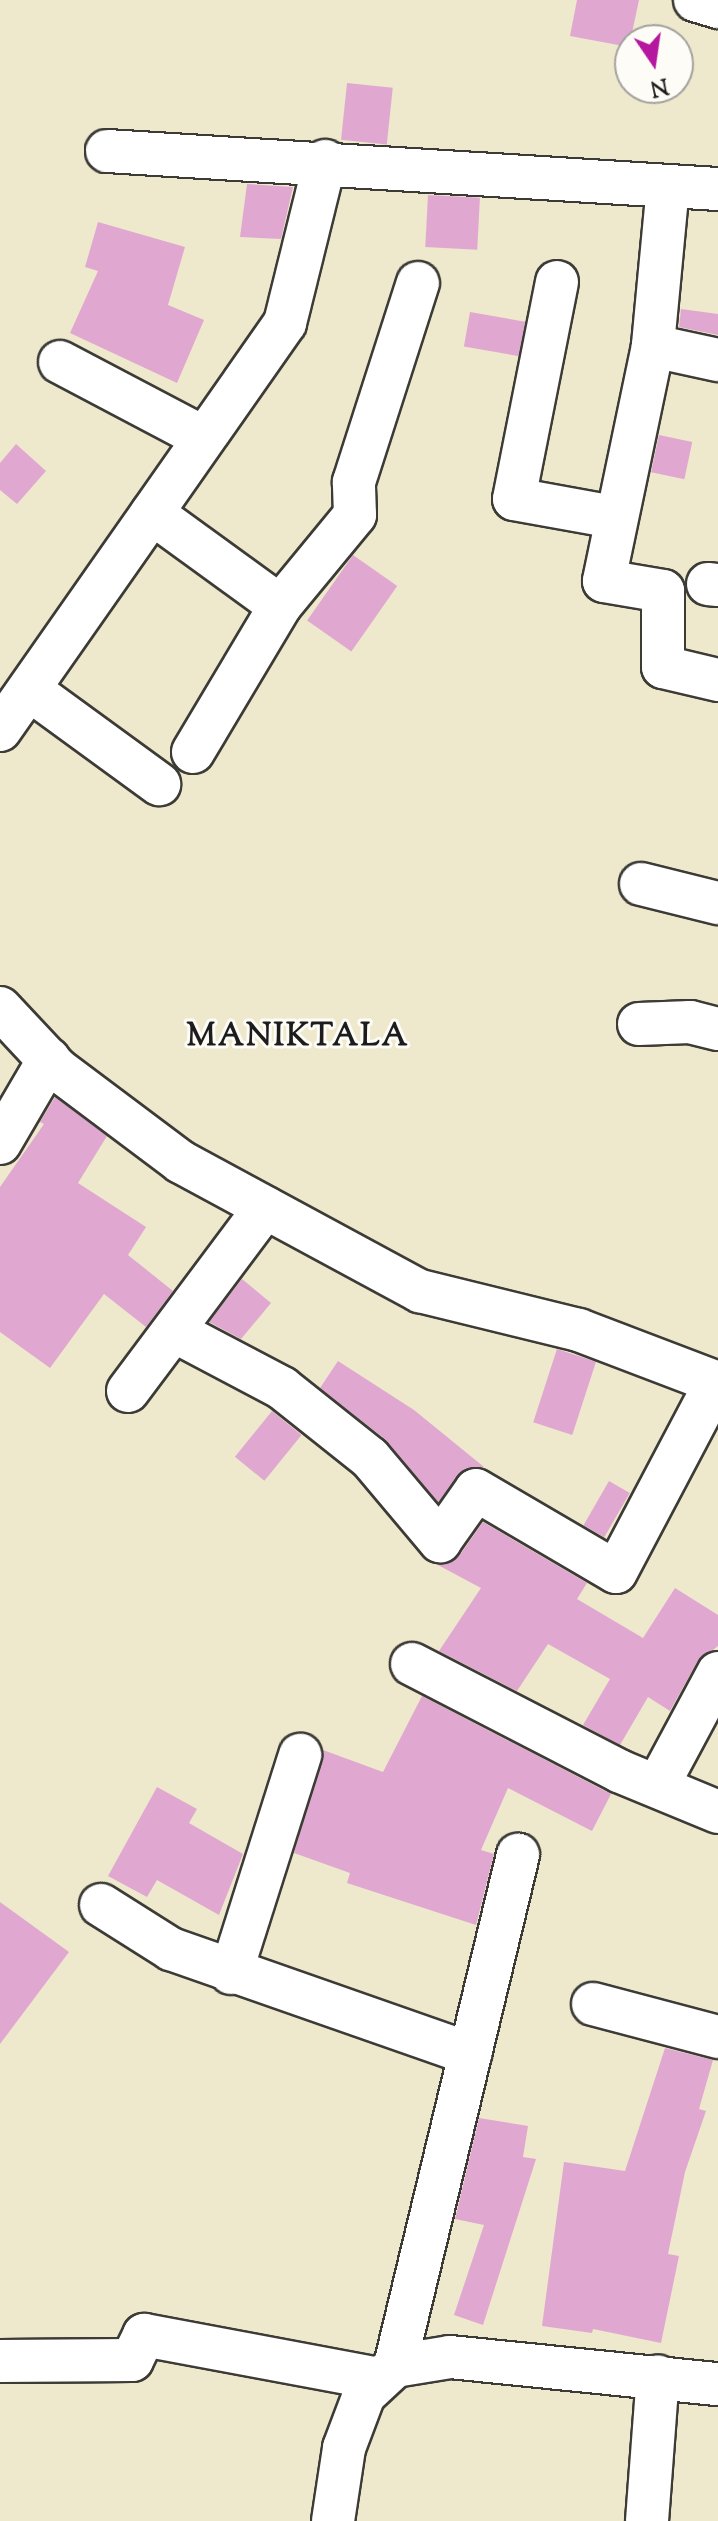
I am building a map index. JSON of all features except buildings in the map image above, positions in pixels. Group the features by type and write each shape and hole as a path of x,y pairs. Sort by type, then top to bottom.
{"street":[{"path":"695,0 718,7"},
{"path":"107,151 325,161 483,178 571,177 718,189"},
{"path":"0,730 202,437 285,323 325,161"},
{"path":"668,186 653,346 614,517 604,581 663,591 663,667 718,680"},
{"path":"557,282 514,499 614,517"},
{"path":"193,752 280,606 355,515 354,482 418,283"},
{"path":"653,346 718,360"},
{"path":"60,362 202,437"},
{"path":"152,513 280,606"},
{"path":"30,690 159,784"},
{"path":"641,884 718,903"},
{"path":"0,1008 49,1059 181,1162 420,1291 579,1330 717,1382 616,1572 476,1490 440,1541 370,1458 304,1406 174,1331"},
{"path":"639,1024 690,1022 718,1029"},
{"path":"0,1143 49,1059"},
{"path":"128,1391 265,1208"},
{"path":"412,1664 619,1771 718,1812"},
{"path":"658,1785 718,1673"},
{"path":"231,1973 300,1755"},
{"path":"333,2521 344,2448 364,2395 388,2373 518,1855"},
{"path":"101,1905 171,1949 231,1973 470,2054"},
{"path":"593,2004 718,2037"},
{"path":"0,2361 132,2360 144,2335 388,2373 450,2357 718,2384"},
{"path":"647,2521 658,2376"}],"district":[{"name":"MANIKTALA","path":"298,1037"}]}
